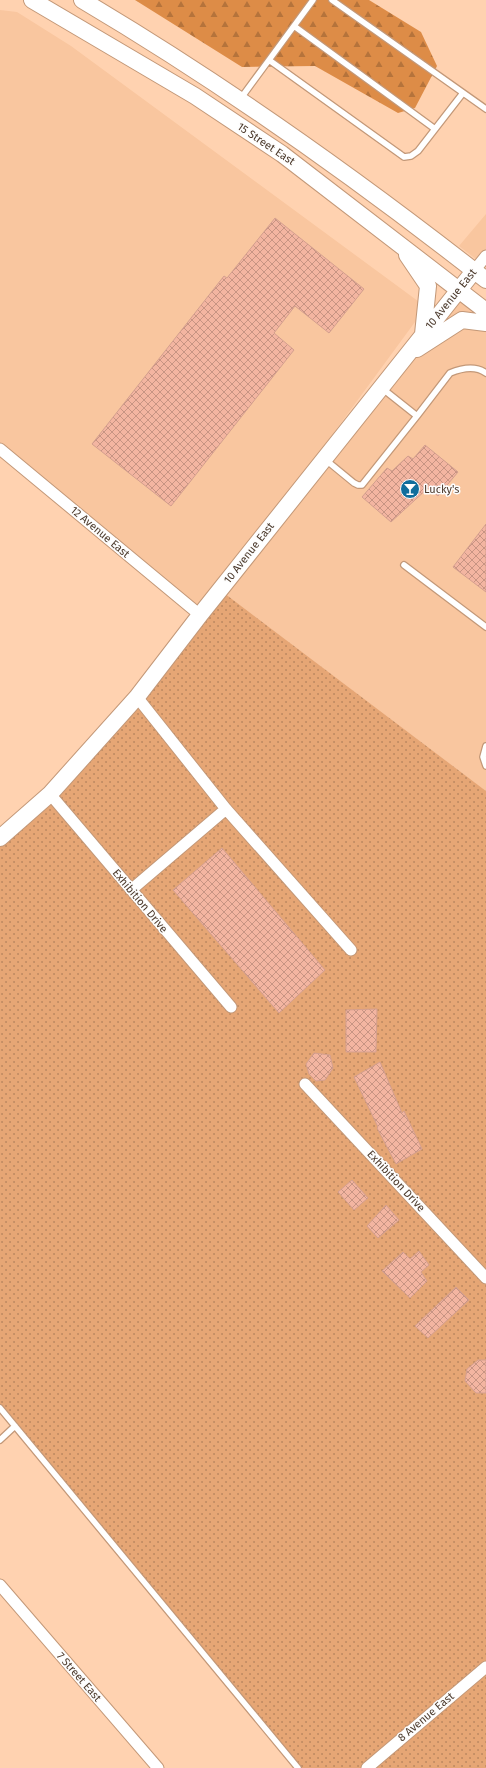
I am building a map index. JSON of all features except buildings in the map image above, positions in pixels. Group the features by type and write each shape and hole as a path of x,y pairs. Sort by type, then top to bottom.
{"main road":[{"name":"15 Street East","path":"32,0 194,96 282,154 486,311"},
{"name":"15 Street East","path":"82,0 131,29 240,99 316,151 480,275"},
{"path":"398,242 428,286 423,334"},
{"name":"10 Avenue East","path":"0,838 50,794 138,697 200,615 423,334 459,290 480,275"},
{"path":"407,355 462,320 486,323"}],"street":[{"name":"10 Avenue East","path":"480,275 486,256"},
{"name":"12 Avenue East","path":"0,450 200,615"},
{"path":"138,697 226,809 351,950"},
{"name":"Exhibition Drive","path":"50,794 231,1007"},
{"path":"131,890 226,809"},
{"name":"Exhibition Drive","path":"305,1084 486,1278"},
{"name":"7 Street East","path":"0,1585 158,1768"},
{"name":"8 Avenue East","path":"367,1768 486,1667"}],"lane":[{"path":"240,99 313,0"},
{"path":"332,0 486,109"},
{"path":"294,26 435,129"},
{"path":"269,60 404,157 412,156 418,151 463,93"},
{"path":"324,459 354,483 362,485 450,373 458,370 478,368 486,373"},
{"path":"381,388 416,416"},
{"path":"404,565 486,627"},
{"path":"486,746 483,757 486,766"},
{"path":"0,1408 298,1768"},
{"path":"0,1440 15,1426"}],"shaded area":[{"path":"0,10 17,12 71,46 426,307 200,615 0,449"},
{"path":"486,214 486,267 459,246"},
{"path":"459,290 486,311 486,791 220,590"},
{"path":"220,590 486,791 486,1768 297,1768 0,1406 0,844"}],"green space":[{"path":"135,0 369,0 421,32 437,66 415,108 398,113 315,66 242,67"}],"place":[{"name":"Lucky's","path":"410,489"}]}
